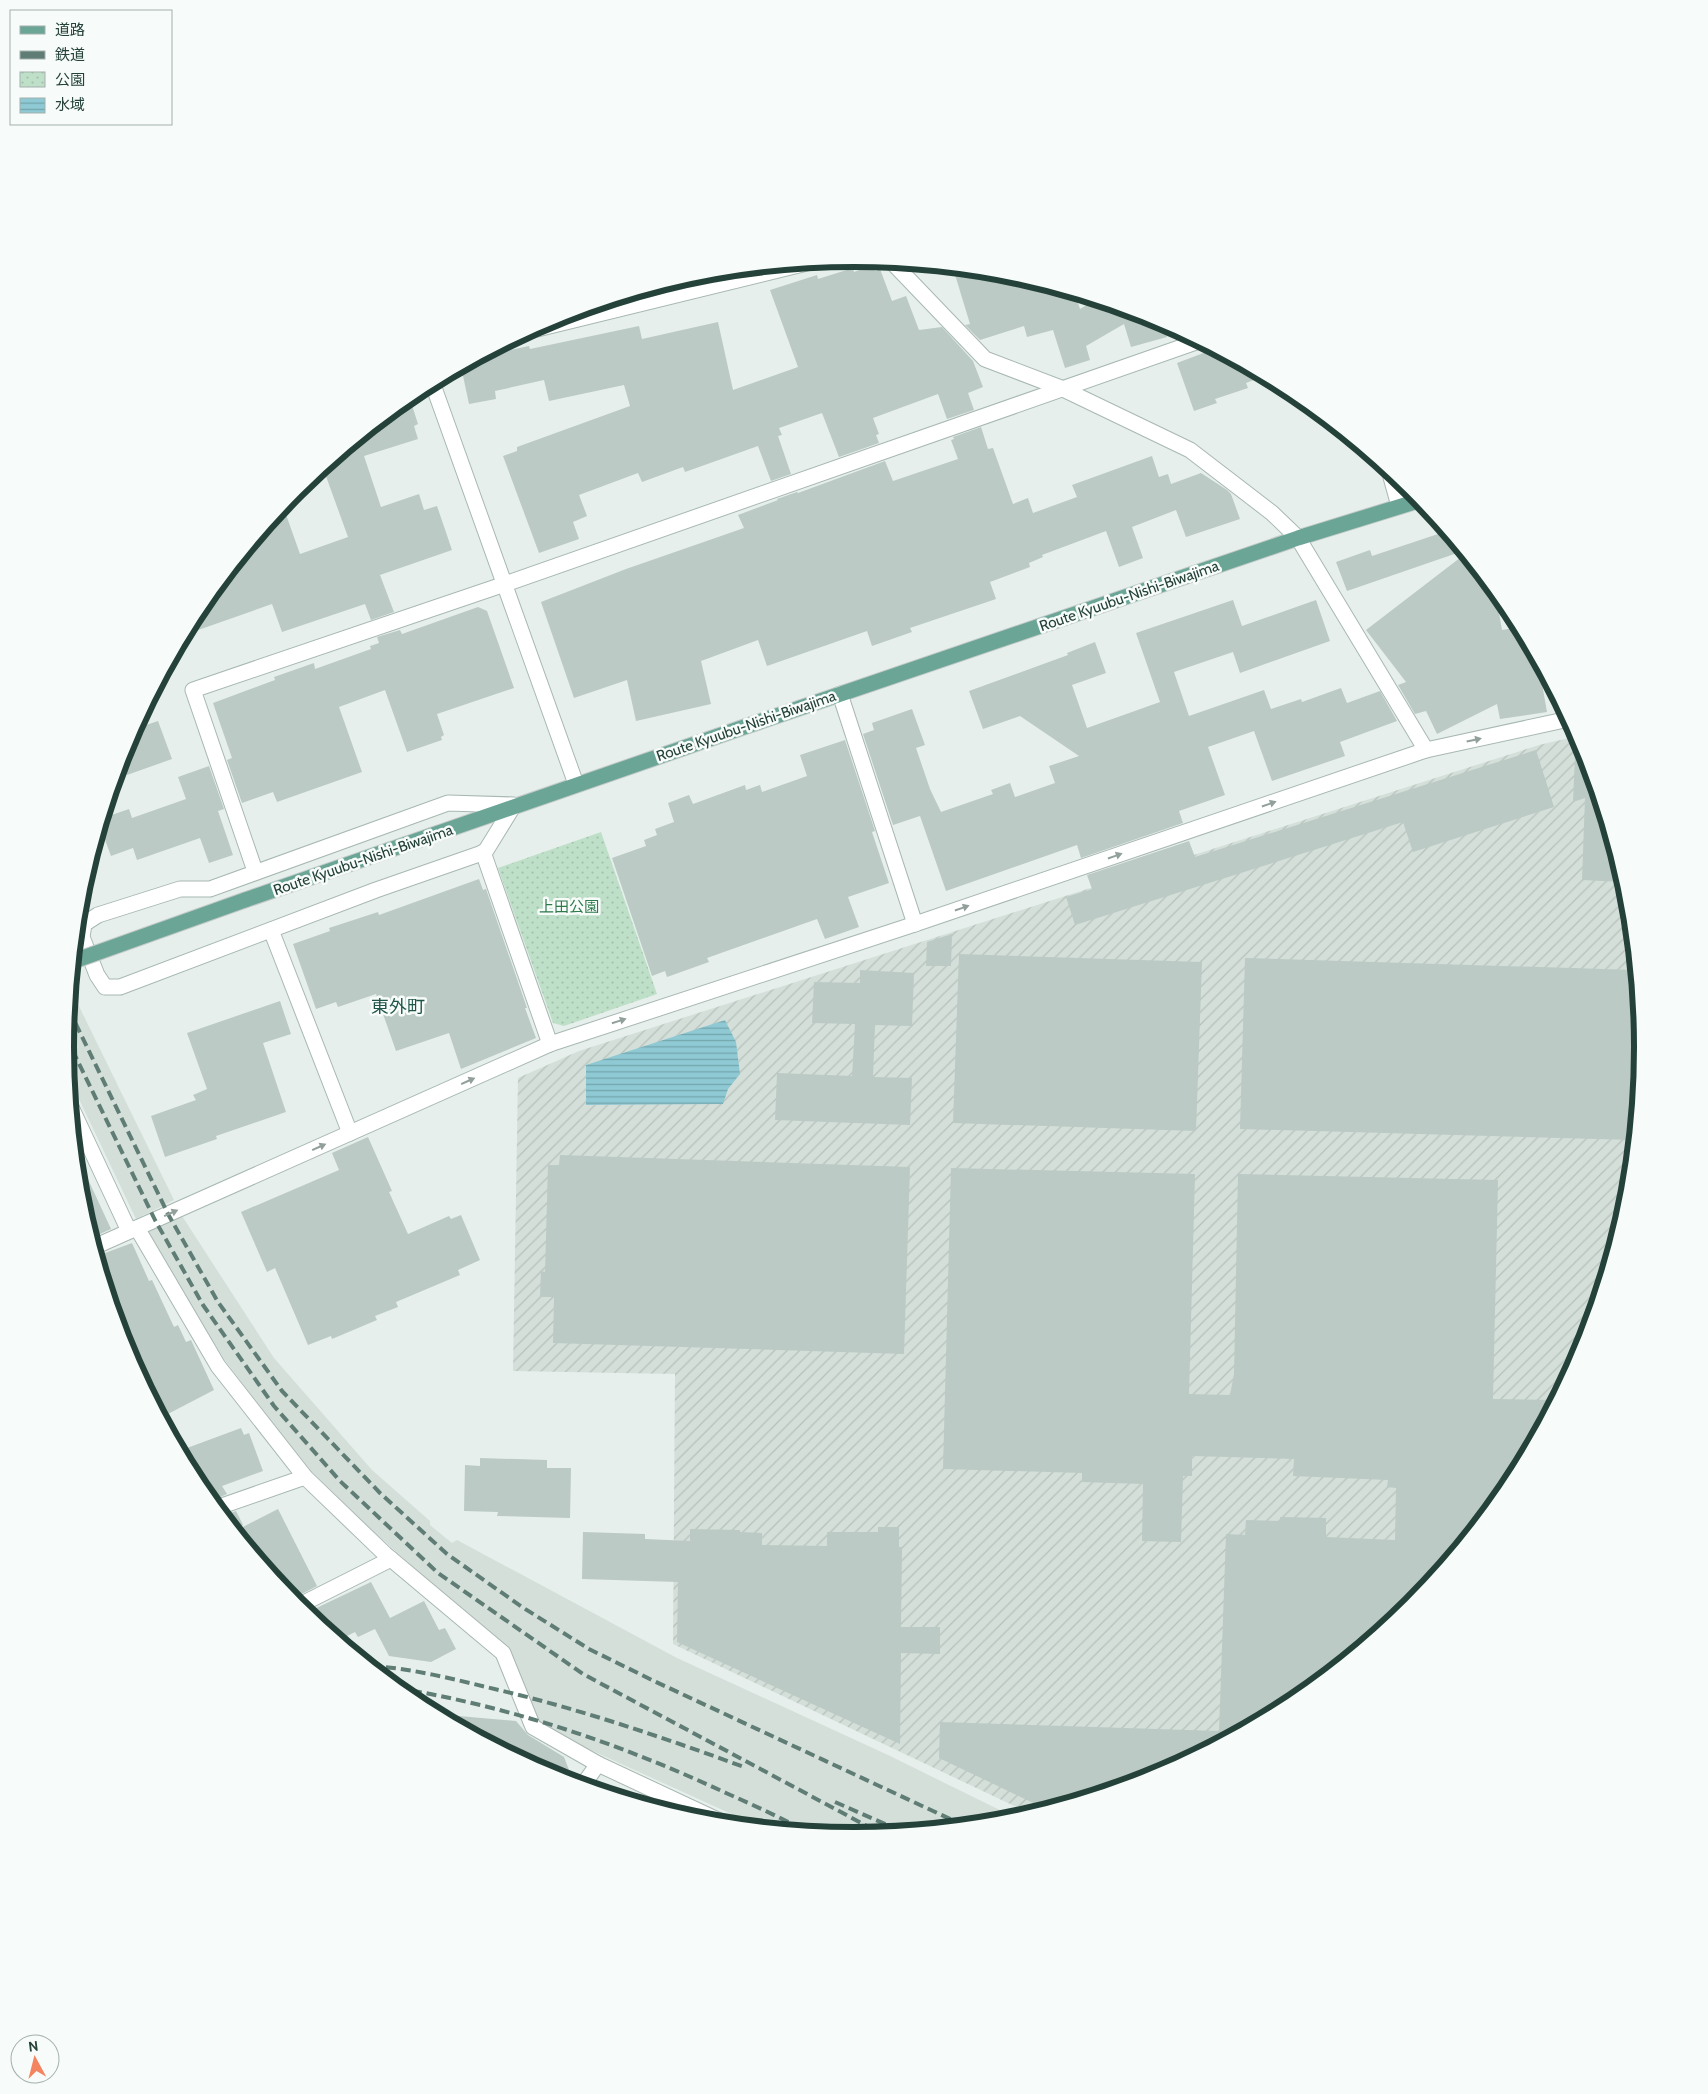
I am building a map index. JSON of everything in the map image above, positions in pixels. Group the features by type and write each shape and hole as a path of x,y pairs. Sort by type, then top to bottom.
{"main road":[{"name":"Route Kyuubu-Nishi-Biwajima","path":"79,959 458,827 514,805 1298,538 1413,502"}],"street":[{"path":"898,268 985,359 1061,388 1190,450 1272,513 1298,538 1426,750"},
{"path":"625,301 763,272"},
{"path":"255,871 193,690 505,584 1191,344"},
{"path":"435,389 576,784"},
{"path":"1392,483 1399,506"},
{"path":"840,694 915,924"},
{"path":"99,1245 550,1044 915,924 1426,750 1562,720"},
{"path":"448,803 514,805 483,852 376,890 120,987 105,986 97,976 82,937 84,924 98,915 180,889 210,889 255,871 448,803"},
{"path":"483,852 550,1044"},
{"path":"271,930 350,1133"},
{"path":"77,1119 133,1230 218,1366 306,1477 391,1559 503,1653 532,1727 598,1764 699,1811"},
{"path":"223,1506 306,1477"},
{"path":"305,1602 391,1559"},
{"path":"587,1780 598,1764"}],"shaded area":[{"path":"1570,738 1593,796 1608,845 1628,945 1633,996 1633,1098 1628,1149 1608,1249 1593,1298 1575,1346 1554,1392 1530,1437 1503,1480 1473,1522 1406,1599 1329,1666 1287,1696 1244,1723 1199,1747 1153,1768 1105,1786 1056,1801 1020,1809 673,1644 675,1374 513,1371 518,1078 579,1051 1539,745"},
{"path":"75,998 174,1200 136,1219 75,1090"},
{"path":"182,1216 274,1358 372,1470 430,1521 430,1525 452,1543 457,1540 677,1658 888,1755 1004,1812 956,1821 905,1826 803,1826 743,1819 540,1727 505,1648 376,1534 314,1474 286,1441 224,1359 144,1233"}],"green space":[{"name":"上田公園","path":"601,832 657,994 564,1026 553,1023 498,868"}],"water":[{"path":"725,1020 736,1042 740,1074 728,1089 723,1104 586,1105 586,1065"}],"building":[{"path":"867,267 874,267 875,271 880,269 892,301 906,296 919,330 942,327 973,361 983,387 968,393 974,410 947,419 938,394 873,418 879,434 876,435 879,443 839,457 822,413 779,428 782,435 778,436 791,474 771,481 758,446 685,472 683,467 642,482 638,473 579,495 587,516 573,522 579,539 539,553 503,456 517,451 517,447 630,406 624,385 549,401 544,380 495,391 496,399 469,404 462,372 472,369 471,367 498,353 529,346 530,349 639,326 642,339 718,322 733,390 798,367 770,290 817,275 818,279 853,268 854,272"},
{"path":"954,273 1056,293 1077,299 1080,309 1090,303 1105,308 1166,332 1167,337 1131,347 1124,324 1086,346 1090,360 1065,368 1053,330 1027,337 1024,326 980,340 965,325 970,324"},
{"path":"1207,351 1257,379 1246,383 1248,388 1215,399 1217,403 1194,411 1177,363"},
{"path":"412,405 418,424 414,426 418,439 364,456 381,507 419,494 424,510 437,506 452,550 380,575 394,612 371,620 365,604 282,632 272,604 194,631 235,572 285,513 300,554 348,537 325,474 379,428"},
{"path":"981,427 988,449 993,448 1013,504 1028,498 1033,513 1077,497 1072,485 1152,456 1159,477 1168,474 1171,484 1201,473 1227,490 1231,494 1240,519 1186,537 1176,510 1132,527 1143,558 1119,567 1106,531 1042,555 1043,557 1029,563 1030,567 990,582 996,599 910,628 912,632 872,646 867,631 767,666 758,640 701,661 711,704 636,721 627,680 574,698 541,602 626,569 744,528 738,515 777,499 885,461 893,481 958,459 951,440 954,439 953,437"},
{"path":"1441,533 1457,553 1347,591 1336,562 1370,550 1372,556"},
{"path":"1461,557 1498,607 1502,630 1512,628 1530,657 1541,677 1547,712 1500,719 1497,704 1437,734 1426,711 1415,714 1398,685 1406,682 1366,630"},
{"path":"1233,600 1242,626 1316,600 1330,641 1240,673 1233,652 1174,672 1189,716 1264,690 1271,709 1301,699 1302,702 1341,688 1347,703 1380,691 1397,721 1340,742 1345,756 1272,781 1254,731 1208,747 1225,795 1179,811 1183,823 1081,858 1077,845 946,891 920,816 893,825 863,734 874,730 872,723 912,709 925,745 916,748 930,789 941,812 993,794 991,790 1010,783 1015,797 1055,783 1049,766 1079,756 1020,716 983,729 969,691 1068,655 1067,653 1095,642 1106,673 1072,685 1087,728 1160,702 1136,633"},
{"path":"478,607 487,611 514,688 437,714 444,735 441,737 442,740 407,752 385,690 339,707 362,772 277,802 273,792 242,803 227,760 232,758 213,703 275,680 274,677 314,663 315,669 371,649 370,646 379,643 377,637 400,630 402,634"},
{"path":"158,721 172,759 127,775 125,770 143,726"},
{"path":"845,740 875,831 872,832 889,883 848,897 859,927 825,939 817,919 707,958 709,962 667,977 665,971 652,976 612,858 646,846 644,840 657,835 655,829 674,822 668,803 689,795 693,804 745,785 746,790 760,785 762,792 807,776 800,755"},
{"path":"1575,749 1593,796 1608,845 1616,882 1582,880 1585,798 1573,802"},
{"path":"1536,750 1554,807 1413,852 1403,822 1075,925 1066,897 1092,889 1087,875 1189,841 1195,857"},
{"path":"209,766 224,809 218,811 233,855 209,863 200,838 137,860 133,848 111,856 103,835 109,816 129,809 132,818 186,799 178,777"},
{"path":"479,879 483,890 486,889 536,1038 461,1069 449,1033 396,1051 376,994 338,1007 336,1002 316,1009 293,944 330,931 329,928 378,912 379,915"},
{"path":"952,934 951,966 926,966 927,942"},
{"path":"959,954 1202,962 1196,1131 953,1123"},
{"path":"1245,958 1630,970 1634,1047 1633,1098 1629,1140 1240,1129"},
{"path":"860,970 914,973 912,1026 875,1025 873,1077 912,1078 910,1125 775,1120 777,1073 852,1076 855,1024 812,1023 814,982 860,983"},
{"path":"280,1001 291,1034 263,1043 286,1112 216,1136 217,1139 165,1157 151,1116 196,1100 193,1095 207,1089 187,1033"},
{"path":"368,1137 392,1191 389,1192 408,1234 449,1216 451,1219 461,1215 480,1260 458,1270 460,1275 396,1302 398,1307 375,1316 377,1320 332,1339 331,1336 308,1345 275,1268 267,1272 241,1212 339,1170 332,1153"},
{"path":"560,1155 910,1167 904,1354 553,1343 554,1297 540,1297 541,1271 545,1272 548,1165 559,1165"},
{"path":"951,1168 1195,1174 1189,1394 1230,1395 1234,1374 1238,1174 1498,1180 1493,1399 1550,1400 1530,1437 1503,1480 1473,1522 1406,1599 1329,1666 1287,1696 1244,1723 1199,1747 1153,1768 1105,1786 1038,1805 939,1758 940,1722 1219,1731 1226,1534 1245,1535 1246,1520 1280,1521 1280,1517 1326,1518 1326,1537 1395,1540 1396,1488 1387,1487 1388,1480 1293,1476 1294,1459 1192,1456 1192,1476 1183,1476 1181,1542 1142,1541 1143,1484 1082,1482 1082,1473 943,1469"},
{"path":"85,1175 111,1229 97,1235 89,1199"},
{"path":"132,1243 149,1281 152,1280 174,1327 178,1325 186,1342 191,1340 214,1390 166,1415 133,1346 102,1254"},
{"path":"241,1428 244,1435 249,1433 263,1471 222,1486 227,1494 218,1498 185,1449"},
{"path":"480,1458 547,1460 547,1468 571,1468 570,1518 497,1516 498,1512 464,1511 465,1465 480,1466"},
{"path":"278,1509 317,1586 299,1595 240,1528"},
{"path":"236,1511 243,1525 239,1527 229,1514"},
{"path":"878,1527 899,1527 899,1547 902,1547 901,1627 940,1627 940,1654 901,1653 900,1744 677,1642 678,1582 582,1579 583,1532 645,1534 645,1539 690,1541 690,1529 740,1530 740,1532 762,1533 762,1545 827,1546 827,1532 878,1532"},
{"path":"371,1582 390,1618 424,1601 439,1630 445,1628 456,1649 431,1662 389,1656 375,1629 358,1637 355,1632 344,1637 331,1626 328,1620 326,1621 313,1609"},
{"path":"452,1715 516,1721 528,1735 564,1757 570,1774 509,1747"}],"railway":[{"path":"75,1021 168,1214 218,1302 282,1391 380,1493 447,1554 522,1607 589,1649 955,1821"},
{"path":"74,1054 155,1220 203,1305 274,1406 340,1481 438,1573 583,1674 868,1827"},
{"path":"380,1667 429,1674 519,1695 648,1733 744,1767"},
{"path":"414,1691 524,1717 606,1743 686,1775 794,1825"},
{"path":"835,1802 890,1826"}],"district":[{"name":"東外町","path":"398,1007"}]}
